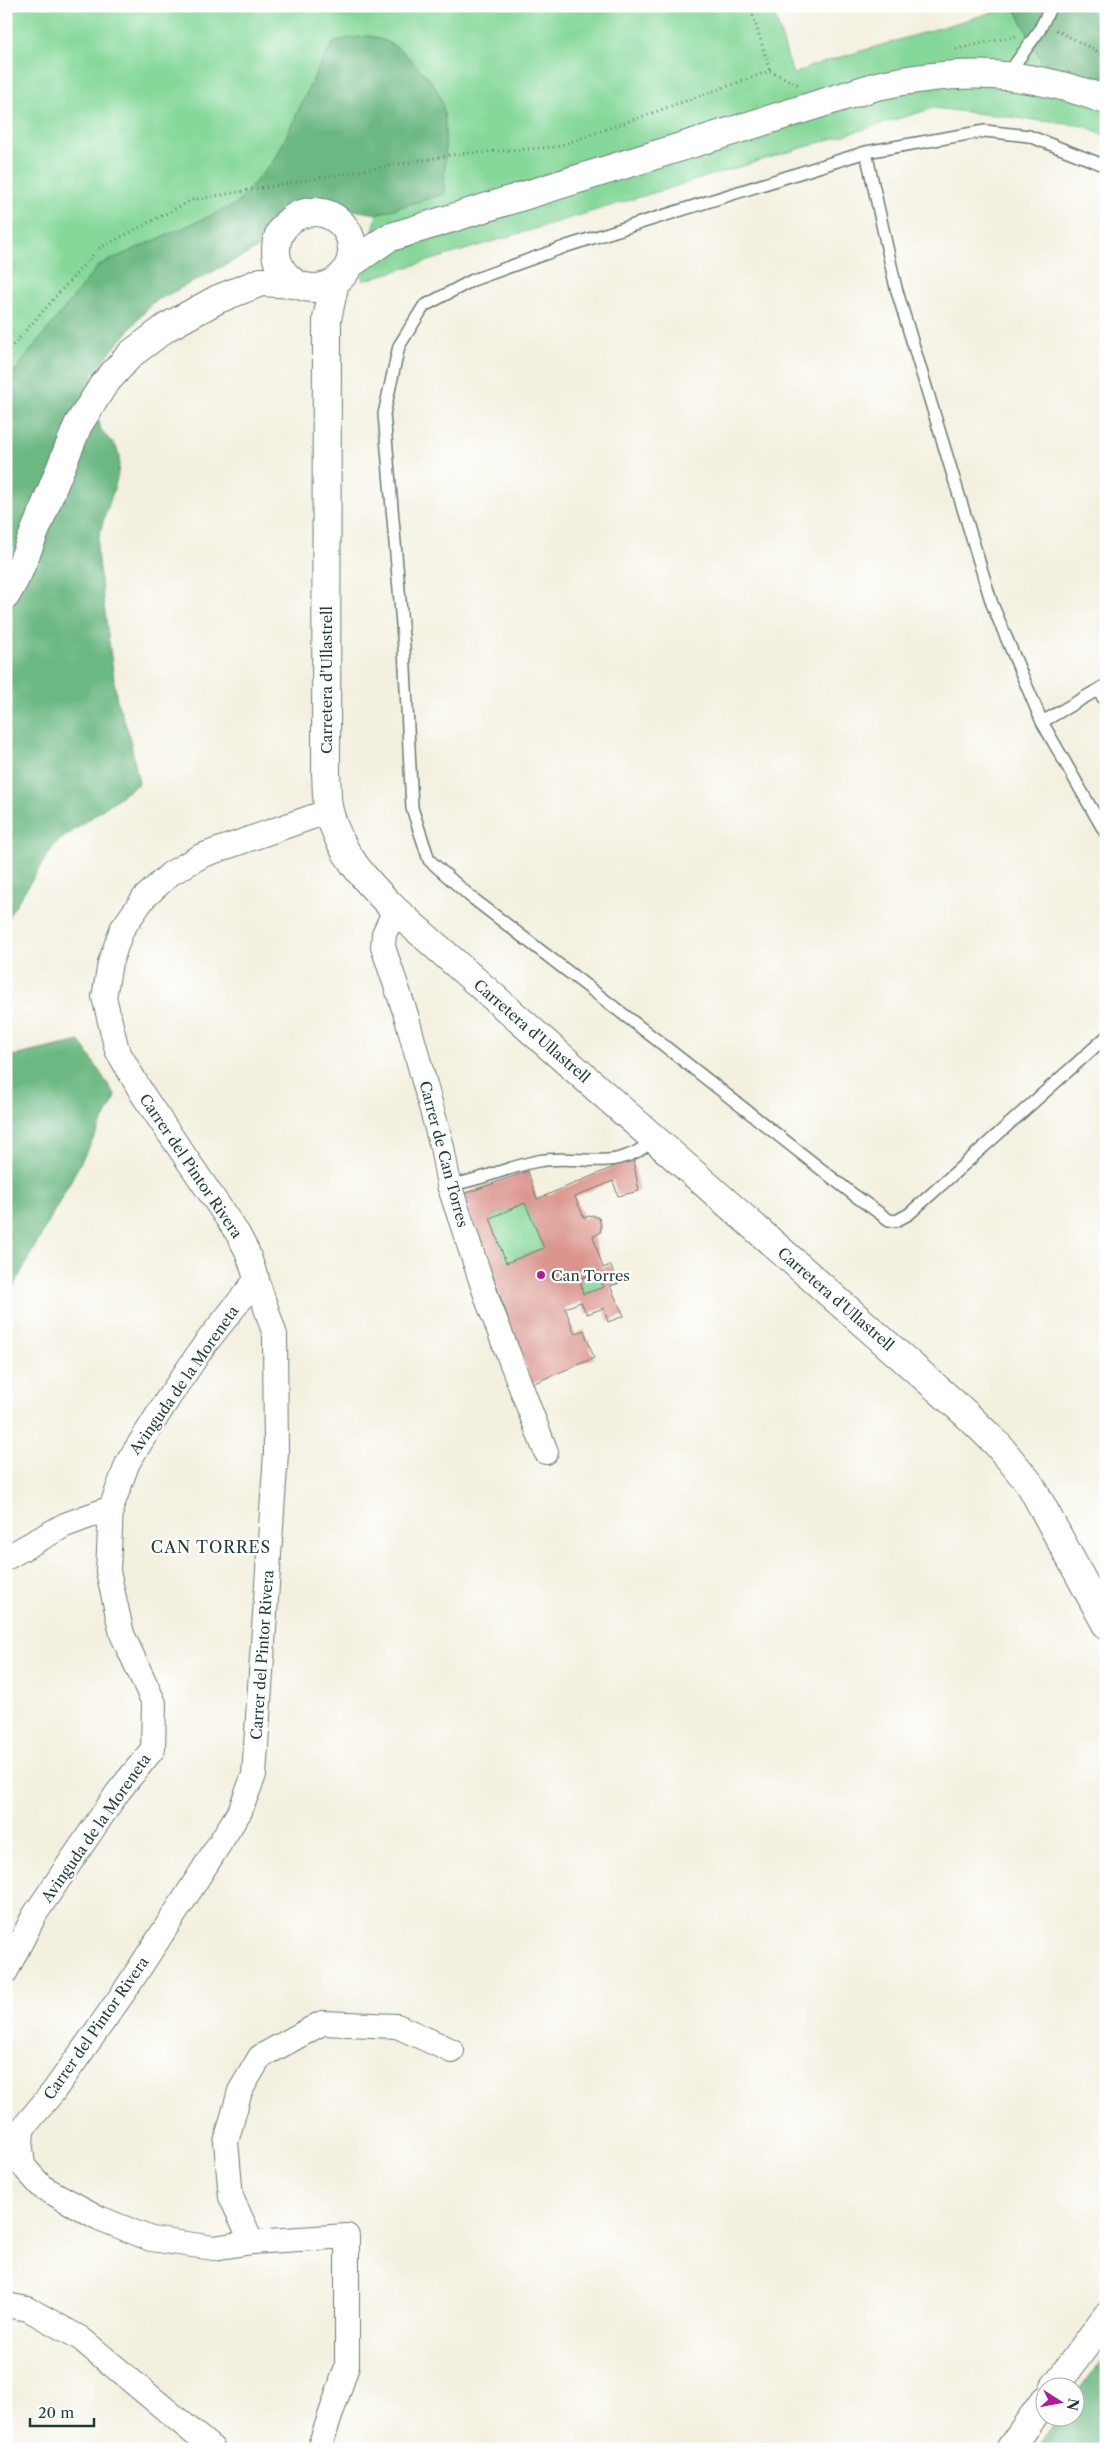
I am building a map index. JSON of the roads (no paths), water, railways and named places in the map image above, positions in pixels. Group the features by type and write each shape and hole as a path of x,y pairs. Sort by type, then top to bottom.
{"street":[{"path":"6,595 18,573 78,425 104,384 131,354 167,327 218,300 261,282 323,280 388,238 877,86 914,78 961,73 1007,75 1058,84 1106,100"},
{"path":"310,212 332,216 347,232 352,248 323,280 286,278 276,260 277,237 282,228 300,214 310,212"},
{"path":"347,232 388,238"},
{"path":"261,282 276,260"},
{"name":"Carretera d'Ullastrell","path":"323,280 327,319 326,773 329,811 343,847 360,874 395,910 965,1412 998,1445 1030,1484 1106,1624"},
{"name":"Carrer del Pintor Rivera","path":"319,2449 347,2366 347,2236 252,2242 214,2248 151,2240 99,2218 42,2187 23,2166 21,2148 22,2129 53,2092 124,1992 240,1811 254,1775 276,1453 275,1335 257,1279 238,1234 143,1095 118,1050 104,997 110,963 122,929 144,898 170,874 201,856 329,811"},
{"name":"Carrer de Can Torres","path":"395,910 384,934 383,947 406,1015 442,1148 449,1185 489,1304 546,1452"},
{"name":"Avinguda de la Moreneta","path":"6,1971 35,1914 118,1792 152,1749 154,1703 122,1634 108,1571 111,1508 128,1462 168,1397 205,1344 257,1279"},
{"path":"6,1558 65,1525 111,1508"},
{"path":"252,2242 230,2197 226,2142 240,2091 260,2058 322,2023 397,2026 452,2051"},
{"path":"6,2305 28,2309 80,2338 213,2449"},
{"path":"1061,2378 1106,2317"},
{"path":"1010,2449 1034,2415"}],"lane":[{"path":"1007,75 1039,31 1051,6"},
{"path":"1106,166 1029,136 985,130 866,152 567,246 473,280 424,306 399,346 384,414 404,648 412,808 429,860 471,897 662,1044 854,1196 889,1220 896,1221 909,1214 1106,1037"},
{"path":"866,152 896,288 992,604 1042,722 1106,834"},
{"path":"1042,722 1102,688 1106,702"},
{"path":"449,1185 472,1182 508,1167 541,1161 598,1162 642,1151 655,1139"}],"place":[{"name":"Can Torres","path":"541,1275"}],"district":[{"name":"CAN TORRES","path":"211,1547"}]}
